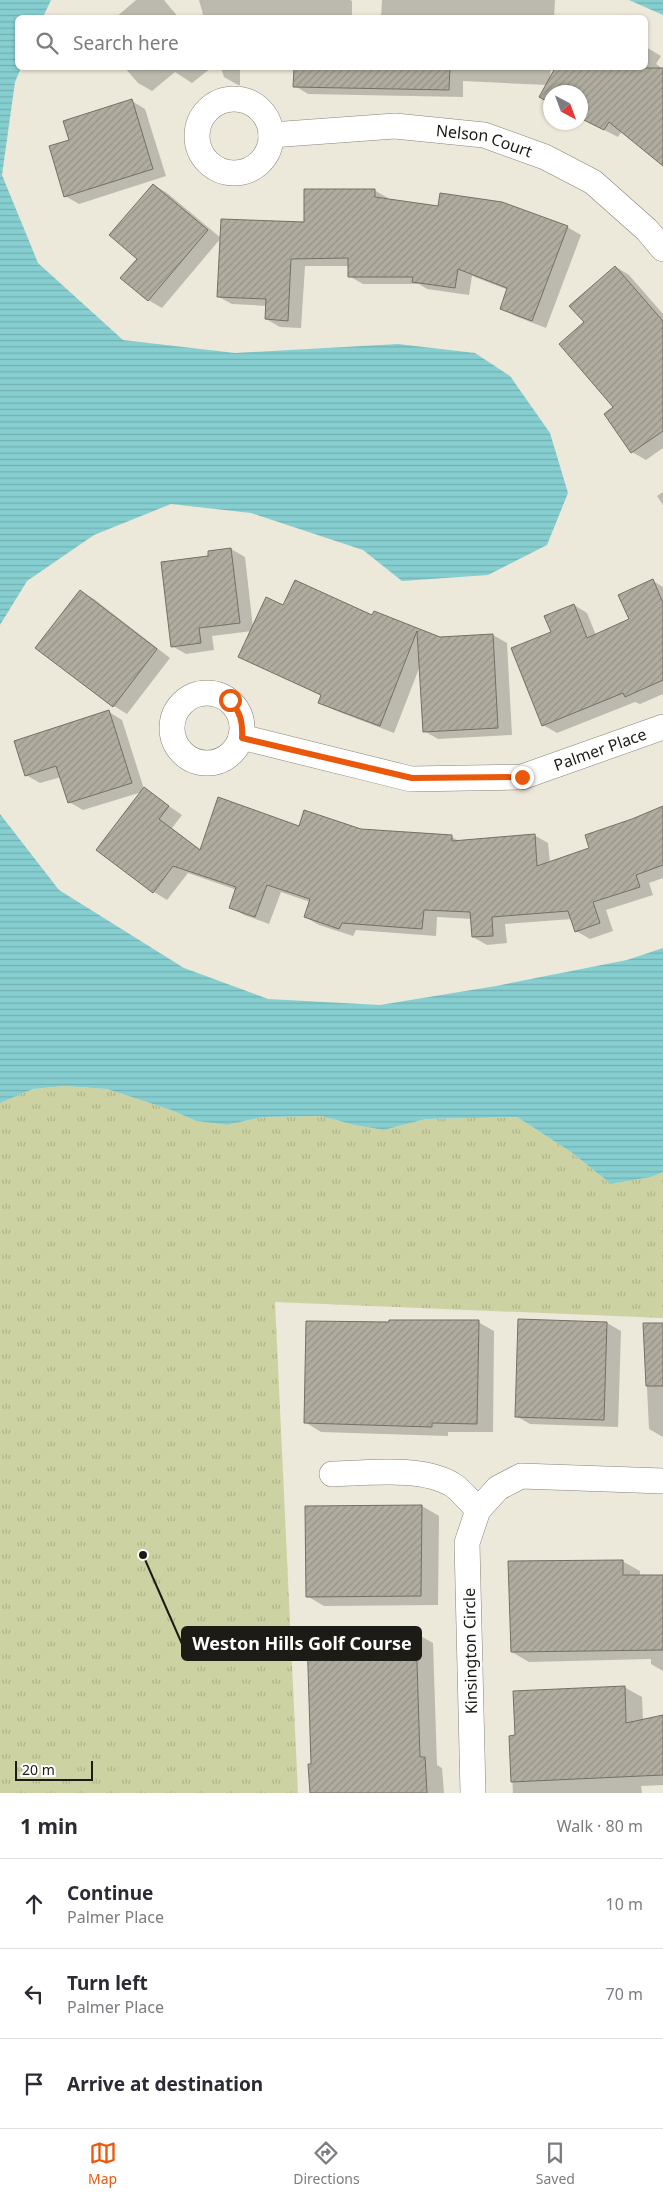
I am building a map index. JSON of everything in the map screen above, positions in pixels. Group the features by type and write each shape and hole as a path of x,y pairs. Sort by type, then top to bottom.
{"street":[{"name":"Nelson Court","path":"271,135 395,126 484,135 545,158 593,182 647,230 663,249"},
{"name":"Palmer Place","path":"242,738 412,778 522,777 663,727"},
{"path":"332,1474 393,1472 430,1476 454,1486 478,1510"},
{"name":"Kinsington Circle","path":"473,1793 467,1543 478,1510 498,1488 521,1476 663,1481"}],"green space":[{"path":"64,1086 107,1089 171,1110 196,1121 227,1125 263,1117 321,1116 354,1125 384,1130 426,1119 517,1117 571,1152 611,1184 651,1177 663,1172 663,1318 275,1302 298,1793 0,1793 0,1103 33,1089"}],"water":[{"path":"0,0 51,0 44,15 15,15 15,70 20,70 15,82 2,175 38,263 123,340 235,353 398,344 475,353 510,376 550,433 568,493 547,545 488,575 402,581 363,550 251,513 171,504 94,535 27,581 0,625"},
{"path":"629,0 663,0 663,15"},
{"path":"0,814 59,890 184,968 268,999 380,1005 496,986 627,960 663,948 663,1172 651,1177 611,1184 571,1152 517,1117 426,1119 384,1130 354,1125 321,1116 263,1117 227,1125 196,1121 171,1110 107,1089 64,1086 33,1089 0,1103"}],"building":[{"path":"648,68 663,68 663,166 609,122 604,130 588,122 588,85 546,85 554,70 648,70"},
{"path":"294,70 450,70 449,90 293,87"},
{"path":"543,90 543,99 539,97"},
{"path":"132,99 153,169 64,197 49,146 69,140 63,121"},
{"path":"153,184 208,230 148,301 120,278 137,259 109,235"},
{"path":"304,189 375,189 375,197 438,206 440,193 502,202 568,226 532,321 500,309 507,288 458,269 455,288 412,282 413,277 348,277 348,258 291,259 288,321 265,319 266,299 217,297 221,219 304,222"},
{"path":"615,266 663,321 663,431 631,453 604,414 613,407 559,344 584,322 569,306"},
{"path":"231,548 240,623 199,628 201,643 171,647 161,562 208,556 208,551"},
{"path":"653,579 663,603 663,680 625,697 623,693 542,726 511,648 551,632 544,616 574,604 587,638 629,619 618,595"},
{"path":"295,580 372,615 374,611 440,637 493,634 498,728 423,732 417,631 380,726 318,703 321,695 238,657 266,597 283,605"},
{"path":"80,590 157,649 113,707 35,648"},
{"path":"109,710 132,783 68,803 56,766 25,776 14,741"},
{"path":"144,787 169,806 159,819 200,850 218,797 299,826 304,810 361,829 452,835 452,841 535,834 537,866 589,848 585,835 663,806 663,865 636,875 640,887 593,902 600,923 575,932 568,911 492,917 493,936 472,937 470,912 424,910 422,929 342,923 339,929 304,917 310,899 267,885 255,917 229,908 236,887 173,866 153,893 96,850"},
{"path":"518,1319 607,1322 604,1420 515,1417"},
{"path":"389,1320 479,1320 477,1424 432,1423 432,1427 304,1423 306,1321 389,1322"},
{"path":"643,1323 663,1323 663,1386 646,1386"},
{"path":"422,1505 421,1596 306,1597 305,1506"},
{"path":"623,1560 623,1575 663,1575 663,1650 511,1652 508,1561"},
{"path":"416,1632 420,1757 425,1757 427,1793 310,1793 308,1764 311,1764 307,1636"},
{"path":"625,1686 626,1723 663,1715 663,1775 511,1782 509,1736 515,1735 513,1691"}],"place":[{"name":"Weston Hills Golf Course","path":"143,1555"}],"route":[{"path":"230,700 238,710 243,724 242,738 412,778 522,777"}]}
